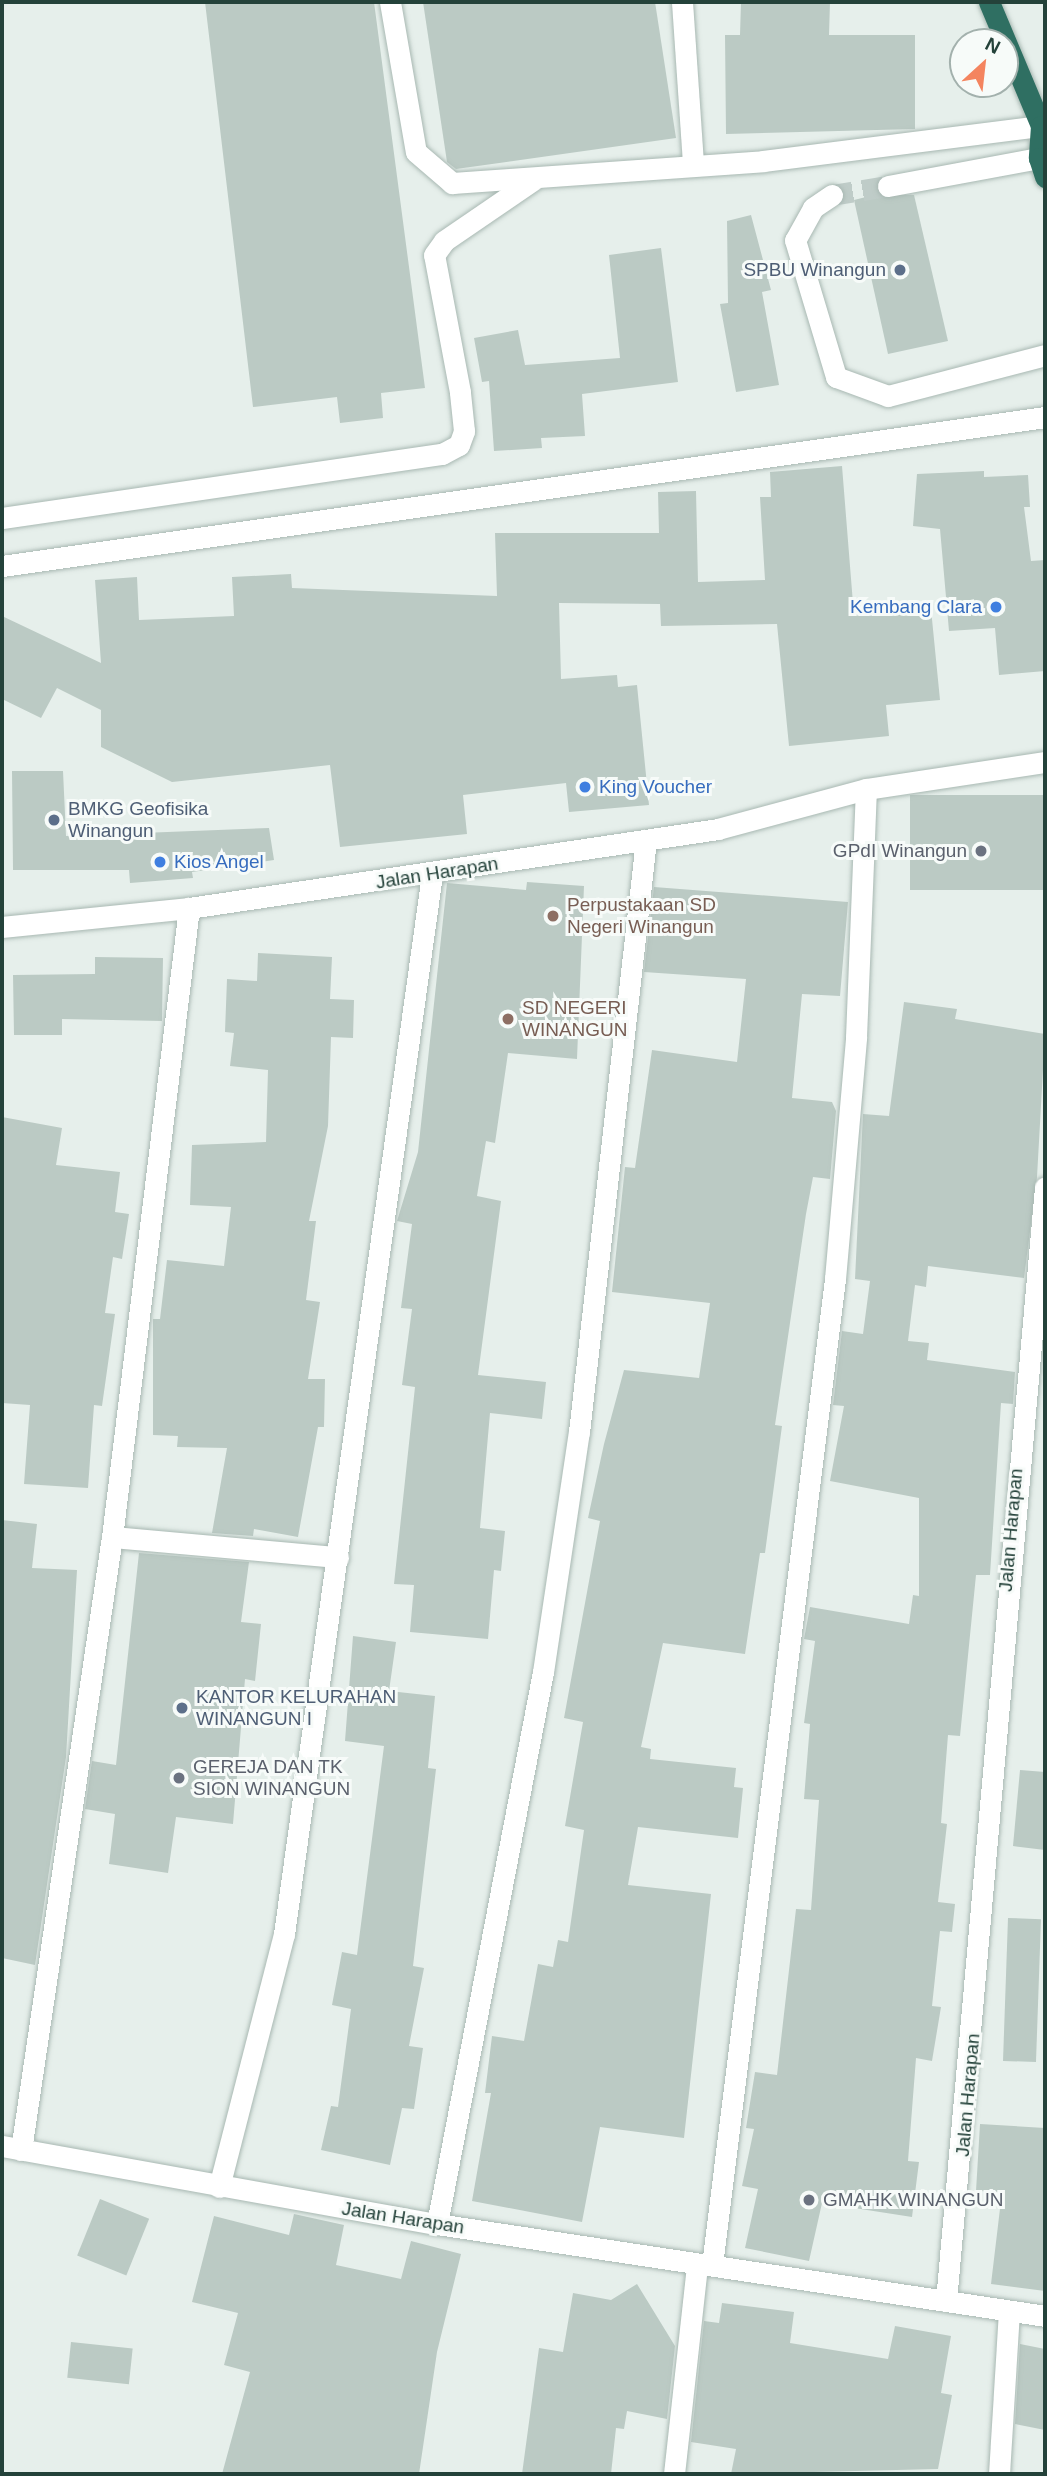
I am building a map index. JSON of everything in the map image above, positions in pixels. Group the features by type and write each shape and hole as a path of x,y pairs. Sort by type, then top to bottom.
{"highway":[{"path":"989,2 1041,126 1042,168"}],"street":[{"path":"390,2 407,126 423,163 452,183 535,179 693,165 1041,126"},
{"path":"682,2 693,165"},
{"path":"888,186 1042,168"},
{"path":"2,518 442,454 459,445 464,431 460,393 434,254 535,179"},
{"path":"832,195 813,208 795,240 836,377 888,396 1045,355"},
{"path":"2,566 1045,416"},
{"name":"Jalan Harapan","path":"2,928 189,908 432,874 718,829 866,789 1045,762"},
{"path":"674,2474 705,2265 835,1279 856,1037 866,789"},
{"path":"437,2224 547,1645 579,1432 646,840"},
{"path":"219,2188 284,1934 432,874"},
{"path":"11,2148 112,1536 189,908"},
{"name":"Jalan Harapan","path":"11,2148 219,2188 437,2224 946,2301 1045,1187"},
{"path":"112,1536 338,1557"},
{"path":"946,2301 1045,2316"},
{"path":"999,2474 1009,2311"}],"building":[{"path":"205,2 374,2 425,388 381,393 383,418 340,423 337,397 253,407"},
{"path":"423,2 655,2 676,138 456,169 447,162"},
{"path":"741,2 830,2 829,35 915,35 915,129 726,134 725,35 740,35"},
{"name":"SPBU Winangun","path":"878,194 914,195 948,341 888,354 854,200"},
{"path":"751,215 771,290 762,292 779,385 736,392 720,304 728,303 727,221"},
{"path":"661,248 678,382 582,394 585,436 541,438 542,448 494,451 489,381 482,382 474,338 518,330 525,365 620,358 609,255"},
{"path":"842,466 854,616 931,609 940,700 886,705 889,736 789,746 777,624 661,626 660,604 559,603 561,679 617,675 618,687 637,685 649,805 569,812 566,783 463,795 467,834 340,847 330,765 172,782 101,747 101,710 57,688 41,718 2,699 2,616 101,663 95,580 137,577 139,620 234,616 232,577 291,574 292,588 497,596 495,533 659,533 658,492 696,491 698,582 765,580 760,497 771,497 770,472"},
{"path":"984,471 984,477 1028,475 1030,507 1024,507 1031,561 1045,560 1045,671 999,675 995,628 949,631 940,529 913,526 917,474"},
{"path":"12,771 63,771 66,836 269,828 274,860 192,872 193,878 130,883 129,870 13,870"},
{"name":"GPdI Winangun","path":"910,795 1045,795 1045,890 910,890"},
{"path":"527,882 584,886 577,1059 508,1053 495,1143 486,1141 477,1196 501,1201 478,1375 546,1382 542,1419 490,1413 480,1528 505,1531 501,1571 494,1570 488,1639 410,1632 414,1585 394,1584 415,1387 402,1385 412,1309 401,1308 412,1224 397,1221 418,1152 447,883 526,890"},
{"path":"654,887 848,902 840,996 802,994 792,1098 832,1102 836,1111 830,1179 813,1177 806,1214 775,1425 782,1426 765,1553 760,1553 745,1654 663,1643 641,1747 651,1749 650,1759 736,1768 734,1787 743,1788 738,1838 638,1827 628,1885 711,1894 684,2138 600,2127 582,2222 472,2201 491,2093 485,2093 492,2036 524,2041 538,1964 553,1967 558,1940 568,1942 584,1830 565,1826 583,1722 564,1718 600,1521 588,1518 604,1444 624,1370 699,1378 710,1303 612,1292 625,1167 635,1168 652,1050 737,1062 746,979 644,972"},
{"path":"258,953 332,957 330,999 354,1000 353,1038 331,1037 328,1126 309,1221 316,1221 306,1300 320,1302 308,1379 325,1379 324,1427 318,1427 298,1537 254,1529 253,1536 212,1533 227,1448 177,1447 178,1436 153,1435 153,1319 160,1319 167,1260 224,1266 231,1207 190,1205 192,1145 266,1142 268,1070 230,1066 234,1033 225,1032 227,979 257,981"},
{"path":"95,957 163,958 162,1021 62,1019 62,1035 14,1035 13,975 95,974"},
{"path":"904,1002 957,1009 955,1019 1045,1034 1037,1177 1024,1278 928,1266 926,1287 915,1285 908,1341 929,1343 927,1360 1015,1372 1013,1404 1001,1403 990,1575 976,1575 960,1736 948,1735 941,1823 947,1824 938,1902 955,1904 952,1932 940,1931 932,2006 941,2007 932,2061 916,2058 908,2161 919,2162 912,2217 822,2203 809,2261 745,2248 758,2189 742,2186 754,2129 746,2128 755,2072 777,2075 796,1909 811,1910 819,1800 804,1799 810,1724 804,1723 815,1641 804,1639 810,1607 909,1624 913,1595 919,1596 919,1498 830,1481 844,1406 833,1405 842,1331 863,1334 870,1281 855,1279 863,1114 889,1116"},
{"path":"2,1117 62,1128 56,1165 120,1172 115,1212 129,1214 122,1259 113,1257 105,1313 115,1314 102,1406 94,1405 88,1488 24,1484 30,1405 2,1403"},
{"path":"2,1520 37,1524 32,1568 77,1570 66,1757 35,1965 2,1958"},
{"path":"139,1553 249,1562 241,1622 261,1624 255,1681 245,1679 233,1824 176,1817 168,1873 109,1864 115,1814 85,1809 92,1761 116,1765"},
{"path":"353,1636 396,1642 389,1691 435,1696 428,1768 436,1769 413,1966 424,1968 409,2046 423,2048 414,2109 402,2108 390,2165 321,2150 331,2106 338,2107 351,2009 332,2005 342,1952 357,1955 384,1746 345,1741"},
{"path":"1020,1770 1045,1772 1045,1850 1013,1846"},
{"path":"1008,1918 1041,1919 1036,2062 1003,2061"},
{"path":"980,2124 1045,2128 1045,2291 991,2284 1002,2192 976,2191"},
{"path":"100,2199 149,2219 126,2275 77,2256"},
{"path":"294,2214 344,2225 336,2265 401,2279 411,2241 461,2254 437,2352 419,2474 222,2474 250,2372 224,2365 238,2313 192,2302 214,2216 289,2235"},
{"path":"637,2284 675,2346 667,2419 627,2411 624,2429 616,2428 611,2474 522,2474 539,2348 563,2352 573,2293 611,2300"},
{"path":"722,2303 794,2312 790,2343 888,2359 895,2326 951,2336 941,2393 952,2395 938,2469 731,2474 736,2449 691,2442 704,2321 719,2323"},
{"path":"71,2342 133,2348 129,2384 67,2378"},
{"path":"1020,2344 1045,2349 1045,2430 1015,2424"}],"tunnel":[{"path":"832,195 888,186"}],"place":[{"name":"SPBU Winangun","path":"900,270"},
{"name":"Kembang Clara","path":"996,607"},
{"name":"King Voucher","path":"585,787"},
{"name":"BMKG Geofisika Winangun","path":"54,820"},
{"name":"GPdI Winangun","path":"981,851"},
{"name":"Kios Angel","path":"160,862"},
{"name":"Perpustakaan SD Negeri Winangun","path":"553,916"},
{"name":"SD NEGERI WINANGUN","path":"508,1019"},
{"name":"KANTOR KELURAHAN WINANGUN I","path":"182,1708"},
{"name":"GEREJA DAN TK SION WINANGUN","path":"179,1778"},
{"name":"GMAHK WINANGUN","path":"809,2200"}]}
